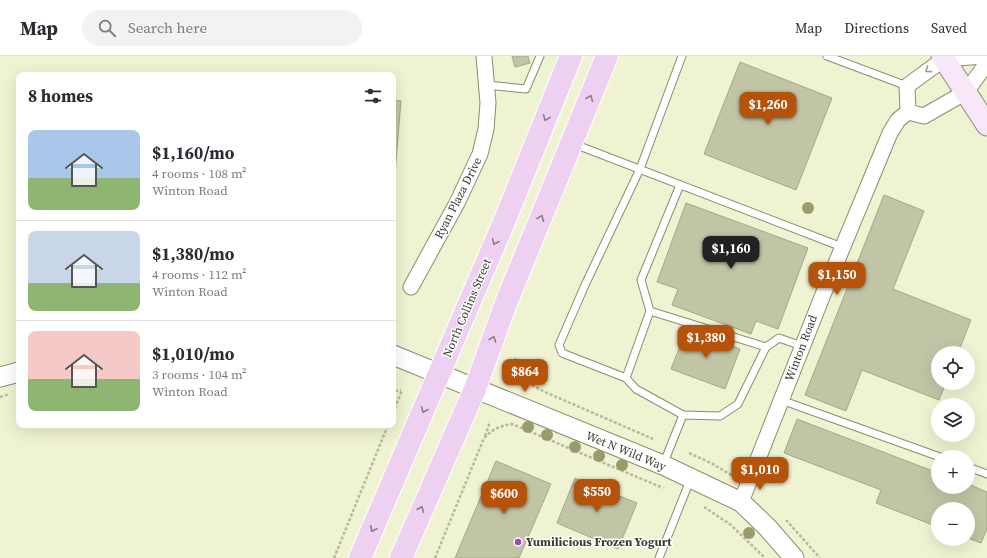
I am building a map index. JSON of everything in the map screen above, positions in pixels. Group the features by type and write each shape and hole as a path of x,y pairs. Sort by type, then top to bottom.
{"main road":[{"name":"North Collins Street","path":"360,558 504,222 571,56"},
{"path":"401,558 475,389 506,303 607,56"},
{"path":"943,57 987,125"}],"street":[{"name":"Ryan Plaza Drive","path":"412,287 457,203 480,154 486,128 488,103 484,56"},
{"path":"984,56 943,57 907,86 908,112 924,116 966,92 987,63"},
{"name":"Winton Road","path":"741,502 802,346 890,133 898,120 908,112"},
{"path":"396,356 439,374"},
{"path":"0,377 16,373"},
{"name":"Wet N Wild Way","path":"439,374 663,465 741,502 767,527 794,558"}],"lane":[{"path":"487,85 526,89 540,56"},
{"path":"682,56 640,169 585,285 559,345 562,353 626,378 636,389 684,415 720,416 738,404 766,347 779,338 802,346"},
{"path":"827,56 907,86"},
{"path":"572,143 842,248"},
{"path":"626,378 650,311 641,280 680,185"},
{"path":"650,311 766,347"},
{"path":"781,400 931,454"},
{"path":"663,465 684,415"},
{"path":"975,470 987,474"},
{"path":"660,558 691,478"}],"path":[{"path":"514,358 518,360 519,369 524,381 545,392 653,439"},
{"path":"396,392 402,390 396,405"},
{"path":"435,558 490,422"},
{"path":"484,438 492,430 512,424 663,488"},
{"path":"334,558 387,428"},
{"path":"689,453 711,463 732,476"},
{"path":"704,507 731,525 766,558"}],"building":[{"path":"512,56 528,56 530,63 515,67"},
{"path":"740,62 832,98 796,190 704,154"},
{"path":"396,100 401,101 396,162"},
{"path":"884,195 924,211 893,289 971,320 961,346 931,346 931,390 943,390 940,398 934,398 862,370 846,411 805,395"},
{"path":"686,203 808,248 778,329 756,321 751,334 672,305 678,289 657,282"},
{"path":"687,328 740,349 725,389 671,369"},
{"path":"797,419 931,470 931,494 975,494 975,487 987,492 987,529 981,543 975,541 975,502 931,502 931,524 876,503 881,490 784,453"},
{"path":"496,461 551,484 519,558 455,558"},
{"path":"575,478 637,503 618,549 557,523"}],"place":[{"name":"Yumilicious Frozen Yogurt","path":"518,542"}]}
